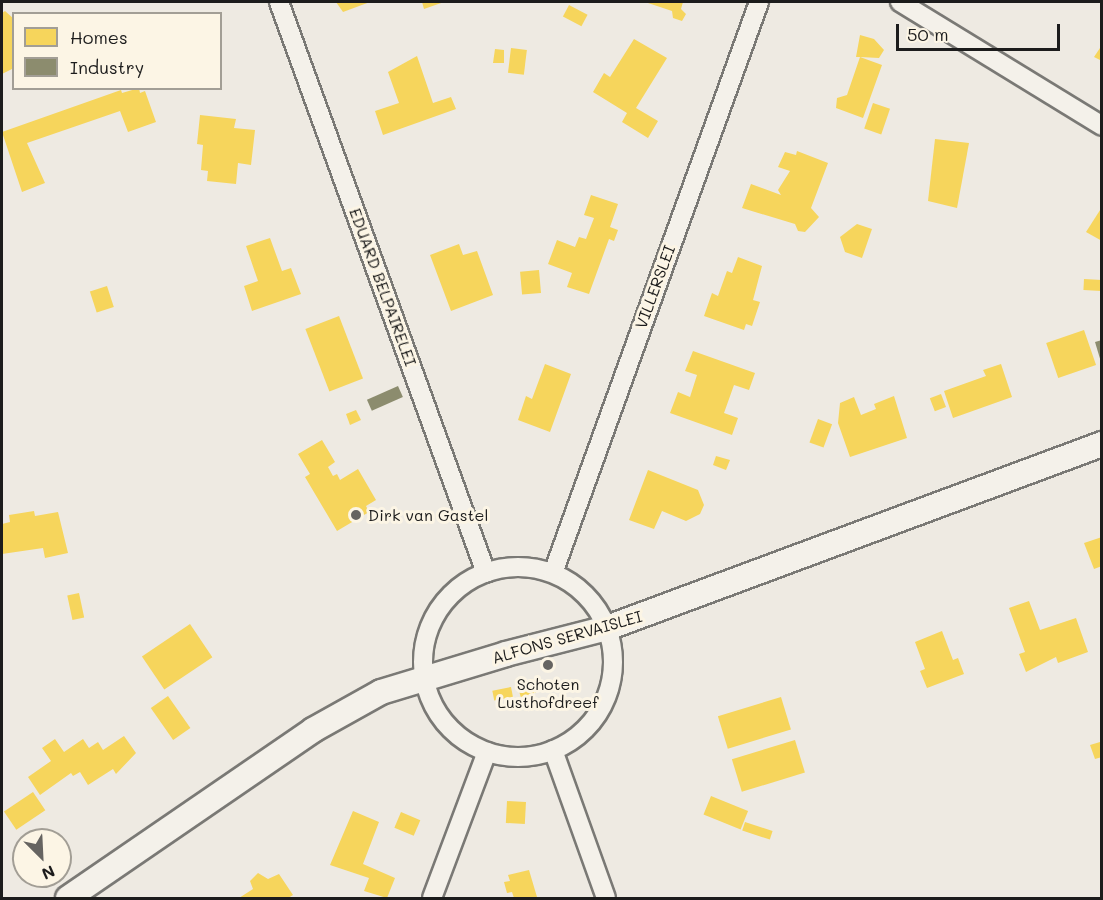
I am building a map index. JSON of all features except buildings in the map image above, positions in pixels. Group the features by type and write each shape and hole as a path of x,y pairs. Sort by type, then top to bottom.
{"street":[{"name":"EDUARD BELPAIRELEI","path":"279,2 486,573"},
{"name":"VILLERSLEI","path":"553,573 759,2"},
{"path":"900,2 1101,126"},
{"name":"ALFONS SERVAISLEI","path":"68,898 313,730 381,692 607,628 1101,444"},
{"path":"521,567 553,573 577,588 595,606 607,628 612,660 605,700 592,721 574,738 553,750 519,757 486,752 451,729 434,705 425,679 423,655 436,614 466,582 486,573 521,567"},
{"path":"553,750 606,898"},
{"path":"432,898 486,752"}],"place":[{"name":"Dirk van Gastel","path":"356,515"},
{"name":"Schoten Lusthofdreef","path":"548,665"}]}
